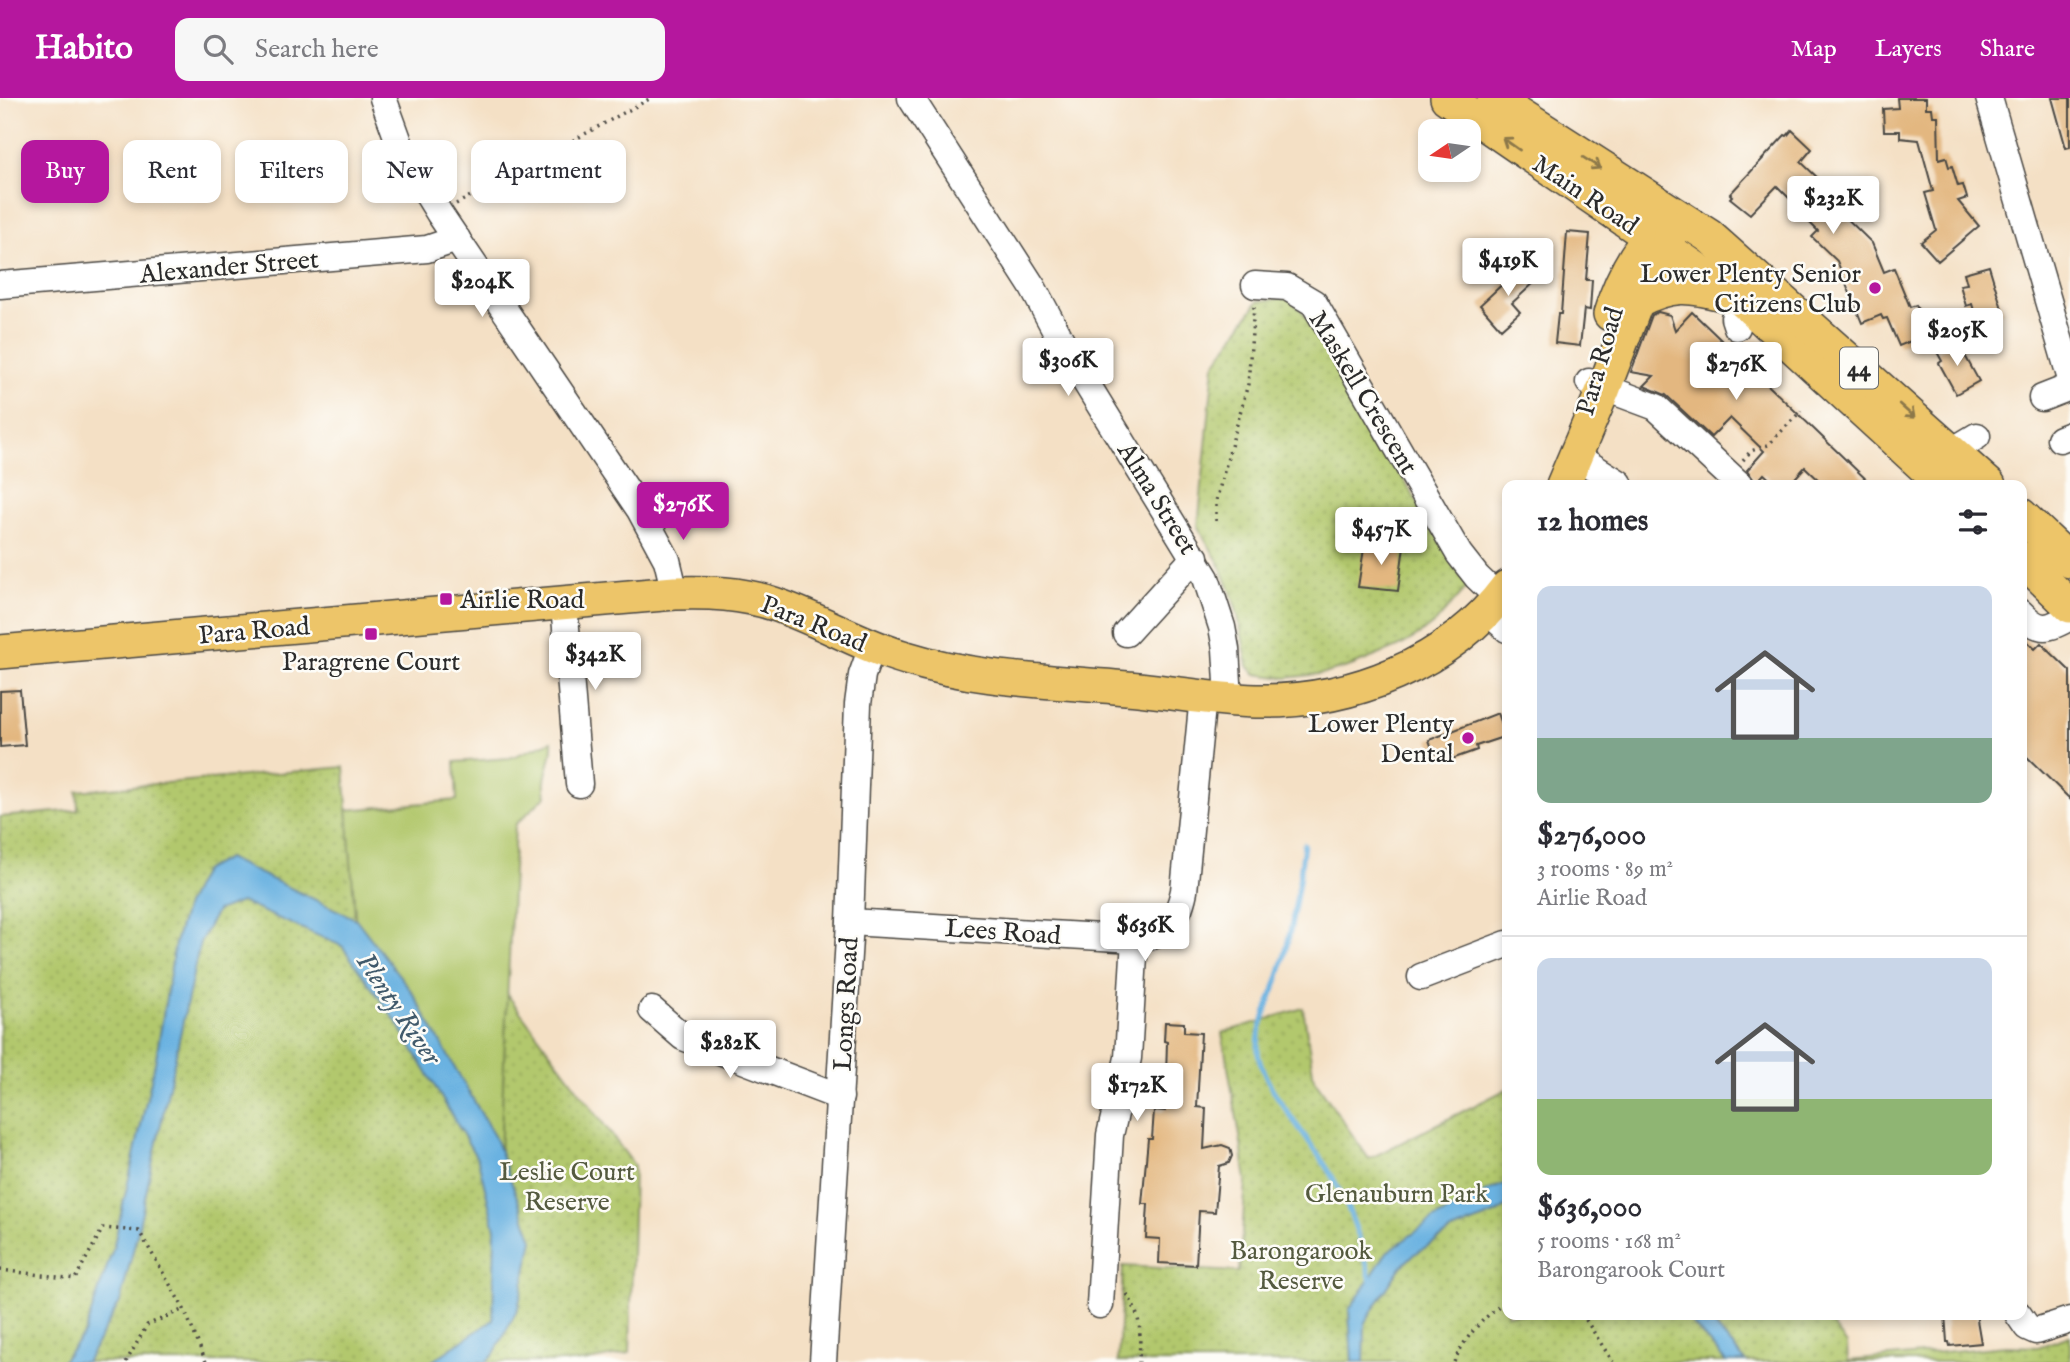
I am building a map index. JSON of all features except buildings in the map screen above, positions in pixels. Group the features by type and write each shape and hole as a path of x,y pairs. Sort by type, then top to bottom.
{"main road":[{"name":"Main Road","path":"1447,98 1518,149 1658,242 1828,391 1938,480"},
{"name":"Main Road","path":"1494,98 1709,236 1964,444 1986,480"},
{"name":"Para Road","path":"1597,385 1637,301 1658,242 1674,212"},
{"name":"Para Road","path":"1569,470 1597,385 1614,304 1632,261 1658,242"},
{"path":"1637,301 1671,287 1685,286 1739,313"},
{"path":"2027,521 2070,561"},
{"path":"2027,564 2070,606"},
{"name":"Para Road","path":"0,652 685,593 719,593 772,603 872,647 907,659 977,674 1259,701 1303,699 1366,686 1430,655 1500,606"}],"street":[{"path":"383,98 404,156 439,213 640,510 685,593"},
{"name":"Alma Street","path":"911,98 1032,286 1069,355 1206,578 1222,627 1226,649 1216,697"},
{"path":"1989,98 2070,376"},
{"name":"Alexander Street","path":"0,285 427,249 457,239"},
{"name":"Maskell Crescent","path":"1255,285 1287,287 1314,303 1459,554 1500,606"},
{"path":"1597,385 1656,407 1733,480"},
{"path":"2042,398 2070,387"},
{"path":"1569,470 1607,480"},
{"path":"1126,633 1195,557"},
{"path":"564,604 579,784"},
{"path":"2027,619 2042,628 2053,626 2070,617"},
{"name":"Longs Road","path":"824,1362 850,922 858,704 862,675 872,647"},
{"name":"Lees Road","path":"850,922 1135,940 1148,939 1162,932 1177,915 1181,904 1216,697"},
{"path":"1112,1296 1110,1135 1127,1065 1135,940"},
{"path":"1421,977 1502,946"},
{"path":"652,1010 683,1037 840,1097"},
{"path":"2025,1322 2044,1330 2070,1320"}],"path":[{"path":"439,213 651,98"},
{"path":"1216,521 1216,501 1248,384 1255,285"},
{"path":"1735,480 1751,451 1768,445 1801,411"},
{"path":"0,1270 75,1279 103,1228 139,1231 184,1309 206,1362"},
{"path":"1112,1296 1136,1308 1140,1335 1139,1362"},
{"path":"1454,1362 1474,1328 1502,1304"},
{"path":"127,1362 147,1325 184,1309"},
{"path":"1585,1320 1614,1362"}],"green space":[{"path":"1288,298 1302,311 1468,586 1437,621 1398,647 1327,673 1286,678 1256,674 1248,666 1230,589 1219,563 1198,527 1214,365 1258,301"},
{"path":"552,741 545,780 546,796 515,825 499,1181 357,943 347,810 457,800 455,762 510,758"},
{"name":"Leslie Court Reserve","path":"344,767 357,943 499,1179 507,994 634,1165 630,1353 583,1362 0,1362 0,817 78,810 77,791"},
{"name":"Barongarook Reserve","path":"1303,1008 1314,1079 1369,1159 1502,1092 1502,1185 1487,1191 1349,1310 1352,1362 1118,1362 1123,1266 1239,1272 1246,1181 1222,1033"},
{"path":"1502,1210 1502,1320 1689,1320 1726,1362 1364,1362 1365,1322 1400,1268 1413,1255 1452,1231"},
{"path":"1710,1320 1829,1320 1847,1344 1848,1361 2006,1346 2038,1347 2070,1336 2070,1362 1746,1362"}],"water":[{"name":"Plenty River","path":"227,858 356,919 412,992 495,1138 533,1240 518,1308 494,1354 486,1362 431,1362 493,1320 495,1229 478,1160 400,1027 342,946 241,902 217,911 200,942 120,1302 86,1362 61,1362 84,1334 113,1249 156,1058 175,943 186,905 203,871"},
{"path":"1502,1185 1502,1210 1452,1231 1413,1255 1400,1268 1365,1322 1364,1362 1352,1362 1349,1310 1387,1252 1434,1219"},
{"path":"1689,1320 1710,1320 1746,1362 1726,1362"}],"waterway":[{"path":"1304,844 1289,938 1260,1030 1258,1051 1268,1081 1325,1164 1339,1190 1356,1228 1371,1282"}],"place":[{"name":"Lower Plenty Senior Citizens Club","path":"1875,288"},
{"name":"Airlie Road","path":"446,599"},
{"name":"Paragrene Court","path":"371,634"},
{"name":"Lower Plenty Dental","path":"1468,738"}],"park label":[{"name":"Glenauburn Park","path":"1397,1193"}]}
